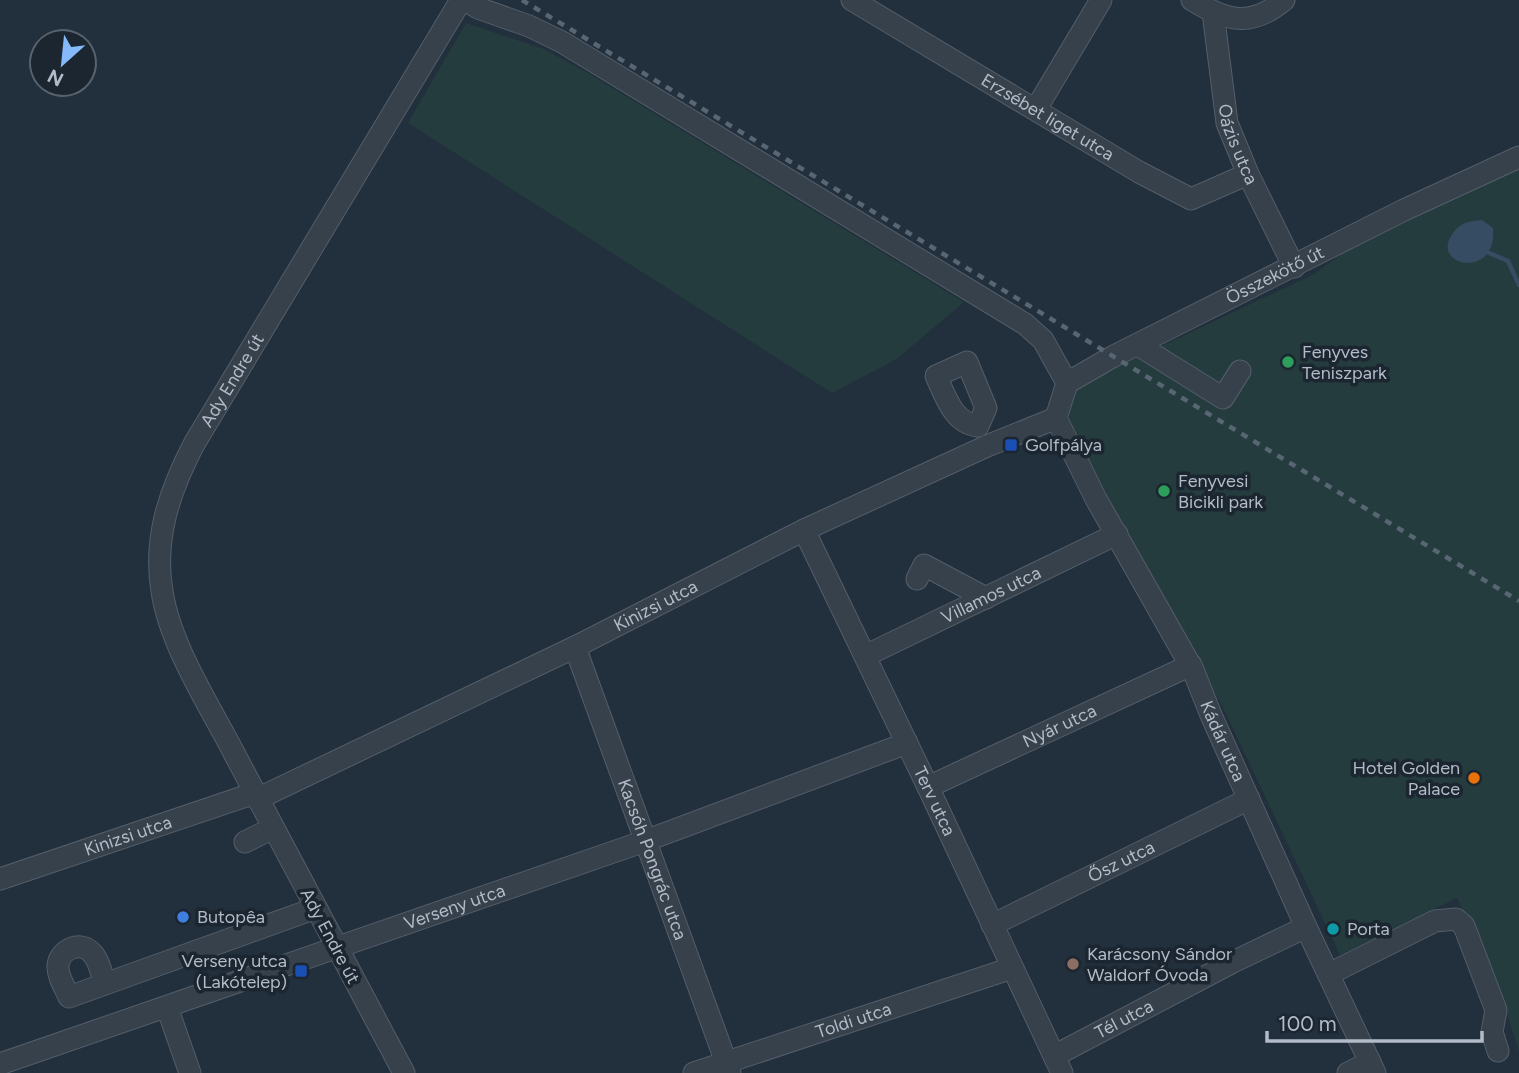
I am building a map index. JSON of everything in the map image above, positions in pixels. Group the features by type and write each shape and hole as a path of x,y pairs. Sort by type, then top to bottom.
{"street":[{"path":"463,0 562,42 1025,324 1043,340 1067,383 1056,418"},
{"name":"Ady Endre út","path":"404,1073 179,647 161,591 160,550 165,513 194,444 463,0"},
{"name":"Erzsébet liget utca","path":"852,0 1139,172 1191,199 1248,174"},
{"path":"1036,109 1101,0"},
{"path":"1192,0 1228,18 1251,18 1276,7 1284,0"},
{"name":"Oázis utca","path":"1213,12 1227,123 1248,174 1294,267"},
{"name":"Összekötő út","path":"1067,383 1112,357 1404,210 1519,156"},
{"path":"1138,345 1223,398 1240,371"},
{"name":"Kinizsi utca","path":"0,880 254,792 575,647 982,436 1056,418"},
{"name":"Kádár utca","path":"1056,418 1096,499 1191,665 1306,927 1372,1067"},
{"name":"Terv utca","path":"804,530 1058,1065"},
{"name":"Villamos utca","path":"865,656 1117,534"},
{"path":"917,579 924,565 986,598"},
{"name":"Kacsóh Pongrác utca","path":"575,647 728,1067"},
{"name":"Nyár utca","path":"928,787 1191,665"},
{"name":"Verseny utca","path":"0,1063 645,841 907,743"},
{"name":"Ősz utca","path":"992,925 1249,799"},
{"path":"245,842 273,828"},
{"path":"105,984 316,908"},
{"path":"1329,974 1435,921 1456,919 1464,926 1496,1010 1492,1032 1498,1051"},
{"name":"Tél utca","path":"1058,1065 1233,962 1306,927"},
{"name":"Toldi utca","path":"694,1073 728,1067 1012,968"},
{"path":"167,1007 190,1073"},
{"path":"1348,1073 1372,1067"}],"green space":[{"path":"466,23 544,49 588,73 964,302 897,359 832,393 408,123"},
{"path":"1519,157 1519,1051 1500,993 1457,898 1340,955 1225,712 1071,428 1069,411 1074,392 1089,378 1314,274 1404,210"}],"water":[{"path":"1482,220 1493,228 1492,245 1485,256 1476,262 1456,260 1449,254 1448,244 1453,233 1459,226"}],"waterway":[{"path":"1489,253 1508,261 1519,285"}],"railway":[{"path":"522,0 1519,601"}],"place":[{"name":"Fenyves Teniszpark","path":"1288,362"},
{"name":"Golfpálya","path":"1011,445"},
{"name":"Fenyvesi Bicikli park","path":"1164,491"},
{"name":"Hotel Golden Palace","path":"1474,778"},
{"name":"Butopêa","path":"183,917"},
{"name":"Porta","path":"1333,929"},
{"name":"Karácsony Sándor Waldorf Óvoda","path":"1073,964"},
{"name":"Verseny utca (Lakótelep)","path":"301,971"}]}
